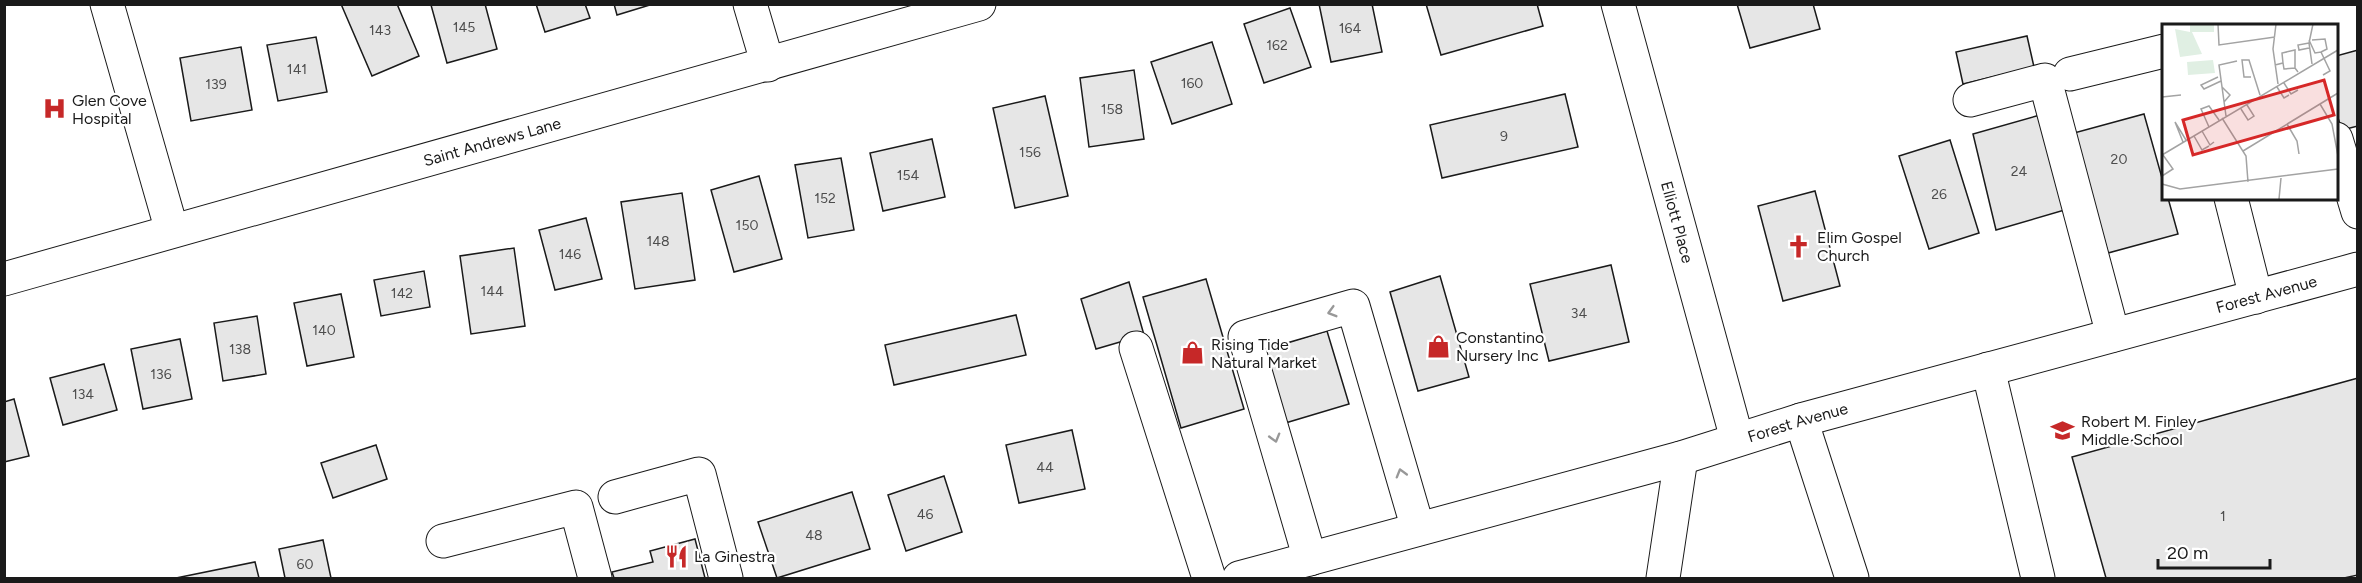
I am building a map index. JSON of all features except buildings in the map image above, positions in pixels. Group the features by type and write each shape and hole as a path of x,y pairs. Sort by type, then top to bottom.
{"street":[{"path":"107,4 171,231"},
{"path":"750,4 768,65"},
{"name":"Saint Andrews Lane","path":"4,279 979,4"},
{"name":"Elliott Place","path":"1618,4 1737,439"},
{"path":"2070,74 2162,51"},
{"path":"1970,100 2045,80 2113,335"},
{"path":"2338,142 2358,212"},
{"path":"2232,200 2256,297"},
{"name":"Forest Avenue","path":"1239,579 1681,458 1801,420 2358,269"},
{"path":"1310,559 1245,337 1353,306 1418,529"},
{"path":"1136,348 1209,579"},
{"path":"1988,369 2038,579"},
{"path":"1801,420 1851,579"},
{"path":"1662,579 1681,458"},
{"path":"615,497 699,474 726,579"},
{"path":"443,541 576,507 595,579"}],"place":[{"name":"Glen Cove Hospital","path":"54,109"},
{"name":"Elim Gospel Church","path":"1799,246"},
{"name":"Constantino Nursery Inc","path":"1438,346"},
{"name":"Rising Tide Natural Market","path":"1193,353"},
{"name":"Robert M. Finley Middle School","path":"2063,430"},
{"name":"La Ginestra","path":"676,556"}]}
